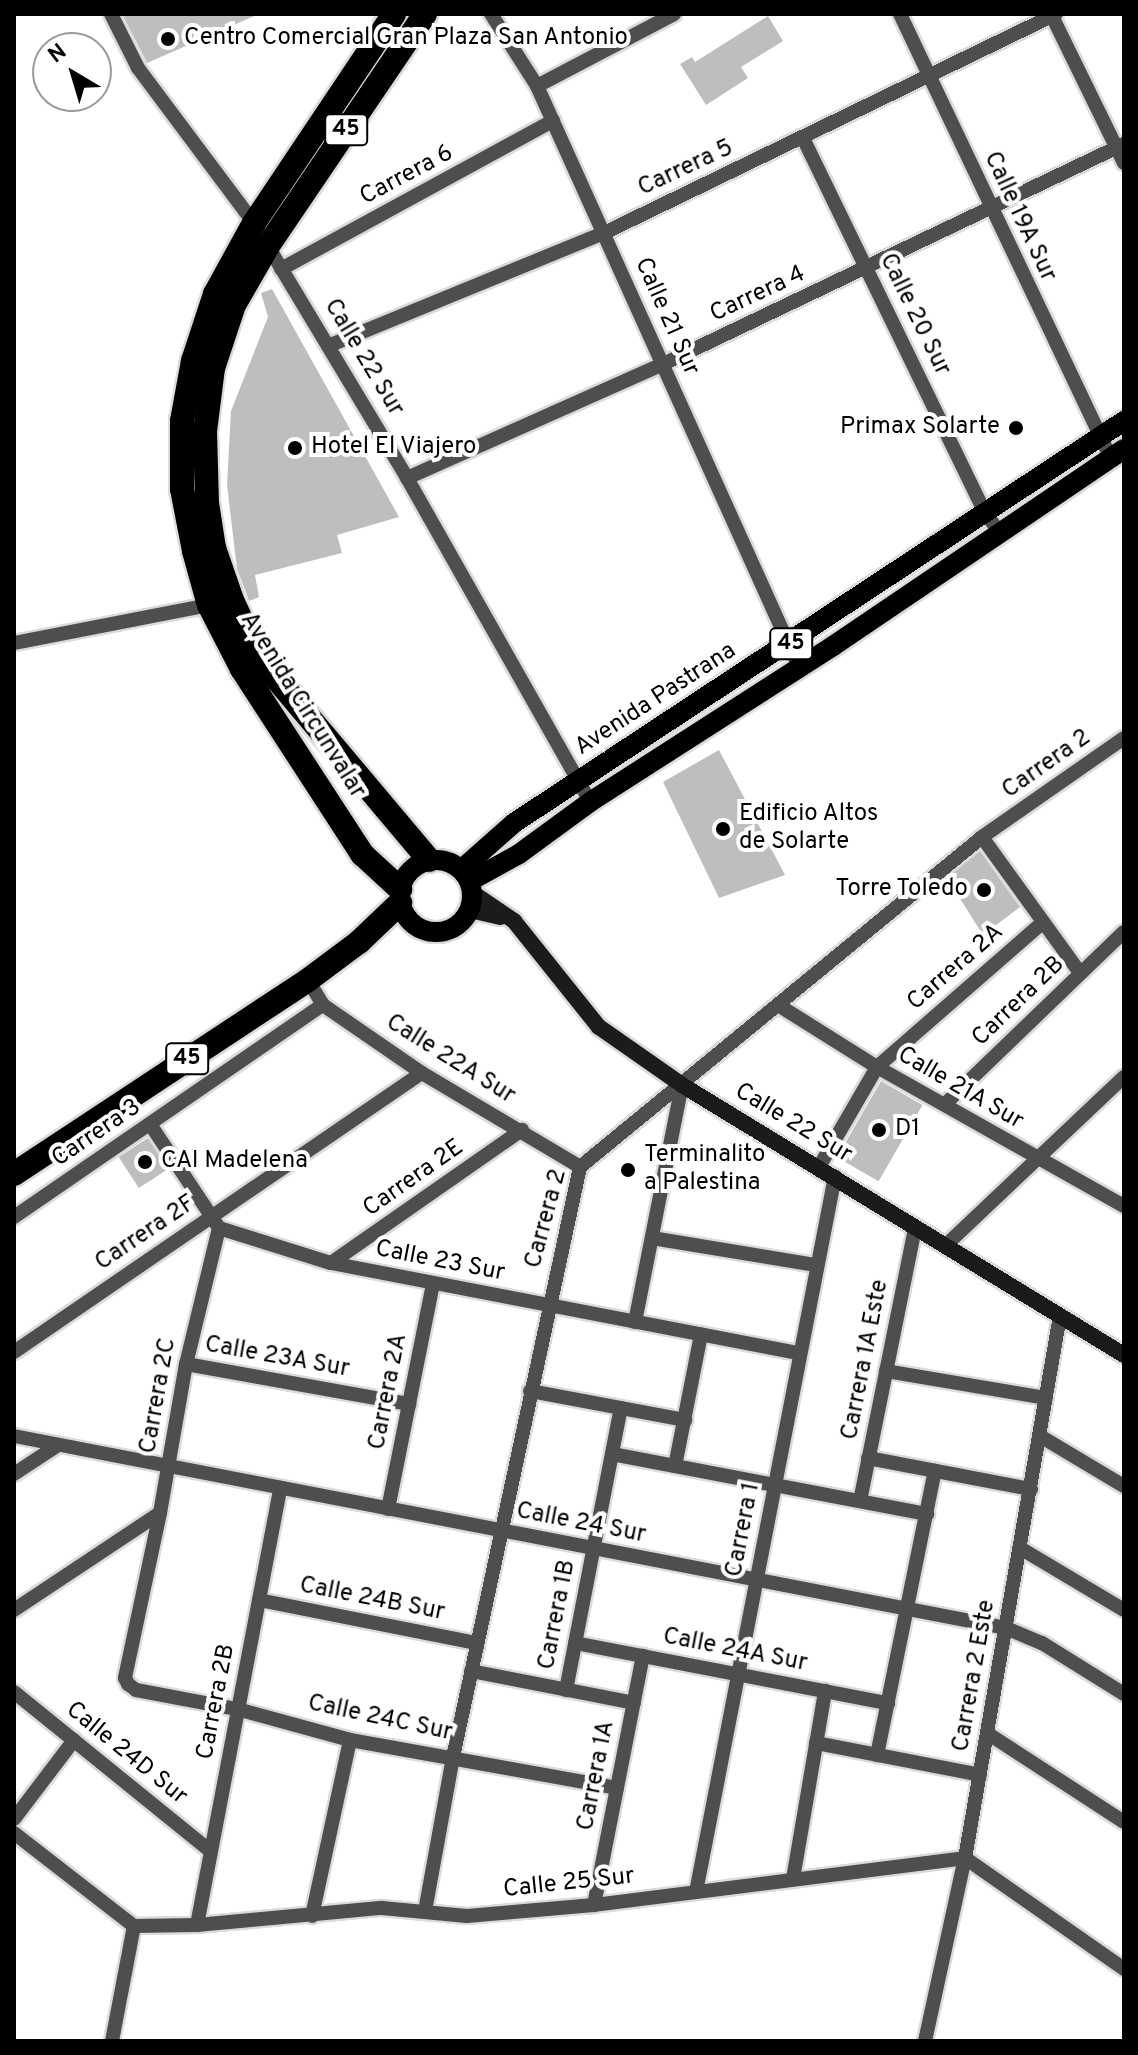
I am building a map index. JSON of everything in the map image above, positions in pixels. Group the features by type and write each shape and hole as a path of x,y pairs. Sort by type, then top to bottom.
{"highway":[{"name":"Avenida Circunvalar","path":"394,14 254,223 215,294 193,361 182,421 182,489 194,551 221,603 259,658 429,860"},
{"name":"Avenida Circunvalar","path":"403,904 362,854 242,669 221,603 207,503 205,431 213,368 234,305 268,246 425,14"},
{"name":"45","path":"14,1174 308,980 403,904"}],"main road":[{"name":"Avenida Pastrana","path":"469,888 514,823 790,645 1124,421"},
{"name":"Avenida Pastrana","path":"469,888 590,802 799,667 1117,453"},
{"path":"429,860 447,861 469,888 459,924 443,932 424,931 403,904 410,870 429,860"},
{"name":"Calle 22 Sur","path":"469,888 514,921 599,1027 682,1085 1124,1355"}],"street":[{"name":"Calle 22 Sur","path":"111,14 138,68 268,246 407,478 590,802"},
{"name":"Calle 21 Sur","path":"491,14 537,86 799,667"},
{"path":"537,86 674,14"},
{"name":"Calle 19A Sur","path":"900,14 1099,438 1117,453"},
{"path":"1053,15 1120,146 1124,163"},
{"name":"Carrera 5","path":"328,346 604,233 930,78 1053,15"},
{"name":"Carrera 6","path":"281,269 553,121"},
{"name":"Calle 20 Sur","path":"803,138 985,512 999,532"},
{"name":"Carrera 4","path":"407,478 663,364 992,210 1120,146"},
{"path":"14,643 221,603"},
{"name":"Carrera 2","path":"425,1911 453,1757 580,1167 982,837 1124,738"},
{"path":"982,837 1080,973"},
{"name":"Carrera 2A","path":"819,1167 877,1067 1043,922"},
{"name":"Carrera 2B","path":"945,1104 1124,932"},
{"name":"Calle 22A Sur","path":"308,980 323,1005 422,1073 580,1167"},
{"name":"Carrera 3","path":"14,1217 323,1005"},
{"name":"Calle 21A Sur","path":"778,1005 877,1067 1124,1206"},
{"name":"Carrera 2F","path":"14,1352 215,1222 422,1073"},
{"path":"945,1246 1124,1077"},
{"path":"635,1322 682,1085"},
{"path":"150,1124 215,1222"},
{"name":"Carrera 2E","path":"331,1263 522,1130"},
{"name":"Carrera 1","path":"696,1892 815,1265 835,1176"},
{"name":"Calle 23 Sur","path":"215,1222 331,1263 798,1353"},
{"name":"Carrera 2C","path":"136,1690 125,1678 215,1222"},
{"name":"Carrera 1A Este","path":"860,1501 915,1227"},
{"path":"652,1238 815,1265"},
{"name":"Carrera 2A","path":"388,1509 433,1283"},
{"name":"Carrera 2 Este","path":"925,2041 965,1858 1060,1316"},
{"path":"675,1466 701,1335"},
{"name":"Calle 23A Sur","path":"186,1364 409,1404"},
{"path":"886,1371 1046,1398"},
{"path":"530,1391 685,1420"},
{"name":"Carrera 1B","path":"566,1690 621,1408"},
{"name":"Calle 24 Sur","path":"14,1436 1006,1628 1042,1643 1124,1694"},
{"path":"1040,1436 1124,1486"},
{"path":"14,1474 58,1445"},
{"path":"612,1454 927,1514"},
{"path":"868,1458 1031,1489"},
{"path":"877,1755 935,1471"},
{"name":"Carrera 2B","path":"197,1925 280,1488"},
{"path":"14,1610 160,1513"},
{"path":"1020,1548 1124,1610"},
{"name":"Calle 24B Sur","path":"259,1600 477,1643"},
{"name":"Calle 24A Sur","path":"575,1643 888,1703"},
{"name":"Carrera 1A","path":"594,1905 643,1656"},
{"path":"471,1671 634,1703"},
{"name":"Calle 24C Sur","path":"136,1690 237,1709 350,1740 617,1788"},
{"path":"793,1879 825,1691"},
{"name":"Calle 24D Sur","path":"14,1692 210,1851"},
{"path":"987,1733 1124,1822"},
{"path":"14,1819 74,1740"},
{"path":"312,1916 350,1740"},
{"path":"816,1743 980,1775"},
{"path":"14,1833 134,1926 112,2041"},
{"path":"965,1858 1124,1969"},
{"name":"Calle 25 Sur","path":"134,1926 197,1925 382,1908 467,1916 594,1905 965,1858"}],"building":[{"name":"Centro Comercial Gran Plaza San Antonio","path":"122,14 259,14 147,63"},
{"path":"768,16 783,41 741,67 748,78 706,105 680,64 692,57 695,62"},
{"name":"Hotel El Viajero","path":"272,289 399,517 337,535 342,553 255,575 259,597 249,601 237,569 227,485 231,411 268,317 261,293"},
{"name":"Edificio Altos de Solarte","path":"719,750 785,875 719,898 663,782"},
{"name":"Torre Toledo","path":"980,851 1020,907 983,935 947,878"},
{"name":"D1","path":"881,1081 923,1105 879,1181 837,1157"},
{"name":"CAI Madelena","path":"148,1138 168,1169 139,1188 119,1157"}],"place":[{"name":"Centro Comercial Gran Plaza San Antonio","path":"168,39"},
{"name":"Primax Solarte","path":"1016,428"},
{"name":"Hotel El Viajero","path":"295,448"},
{"name":"Edificio Altos de Solarte","path":"723,829"},
{"name":"Torre Toledo","path":"984,890"},
{"name":"D1","path":"879,1130"},
{"name":"CAI Madelena","path":"145,1162"},
{"name":"Terminalito a Palestina","path":"628,1170"}]}
